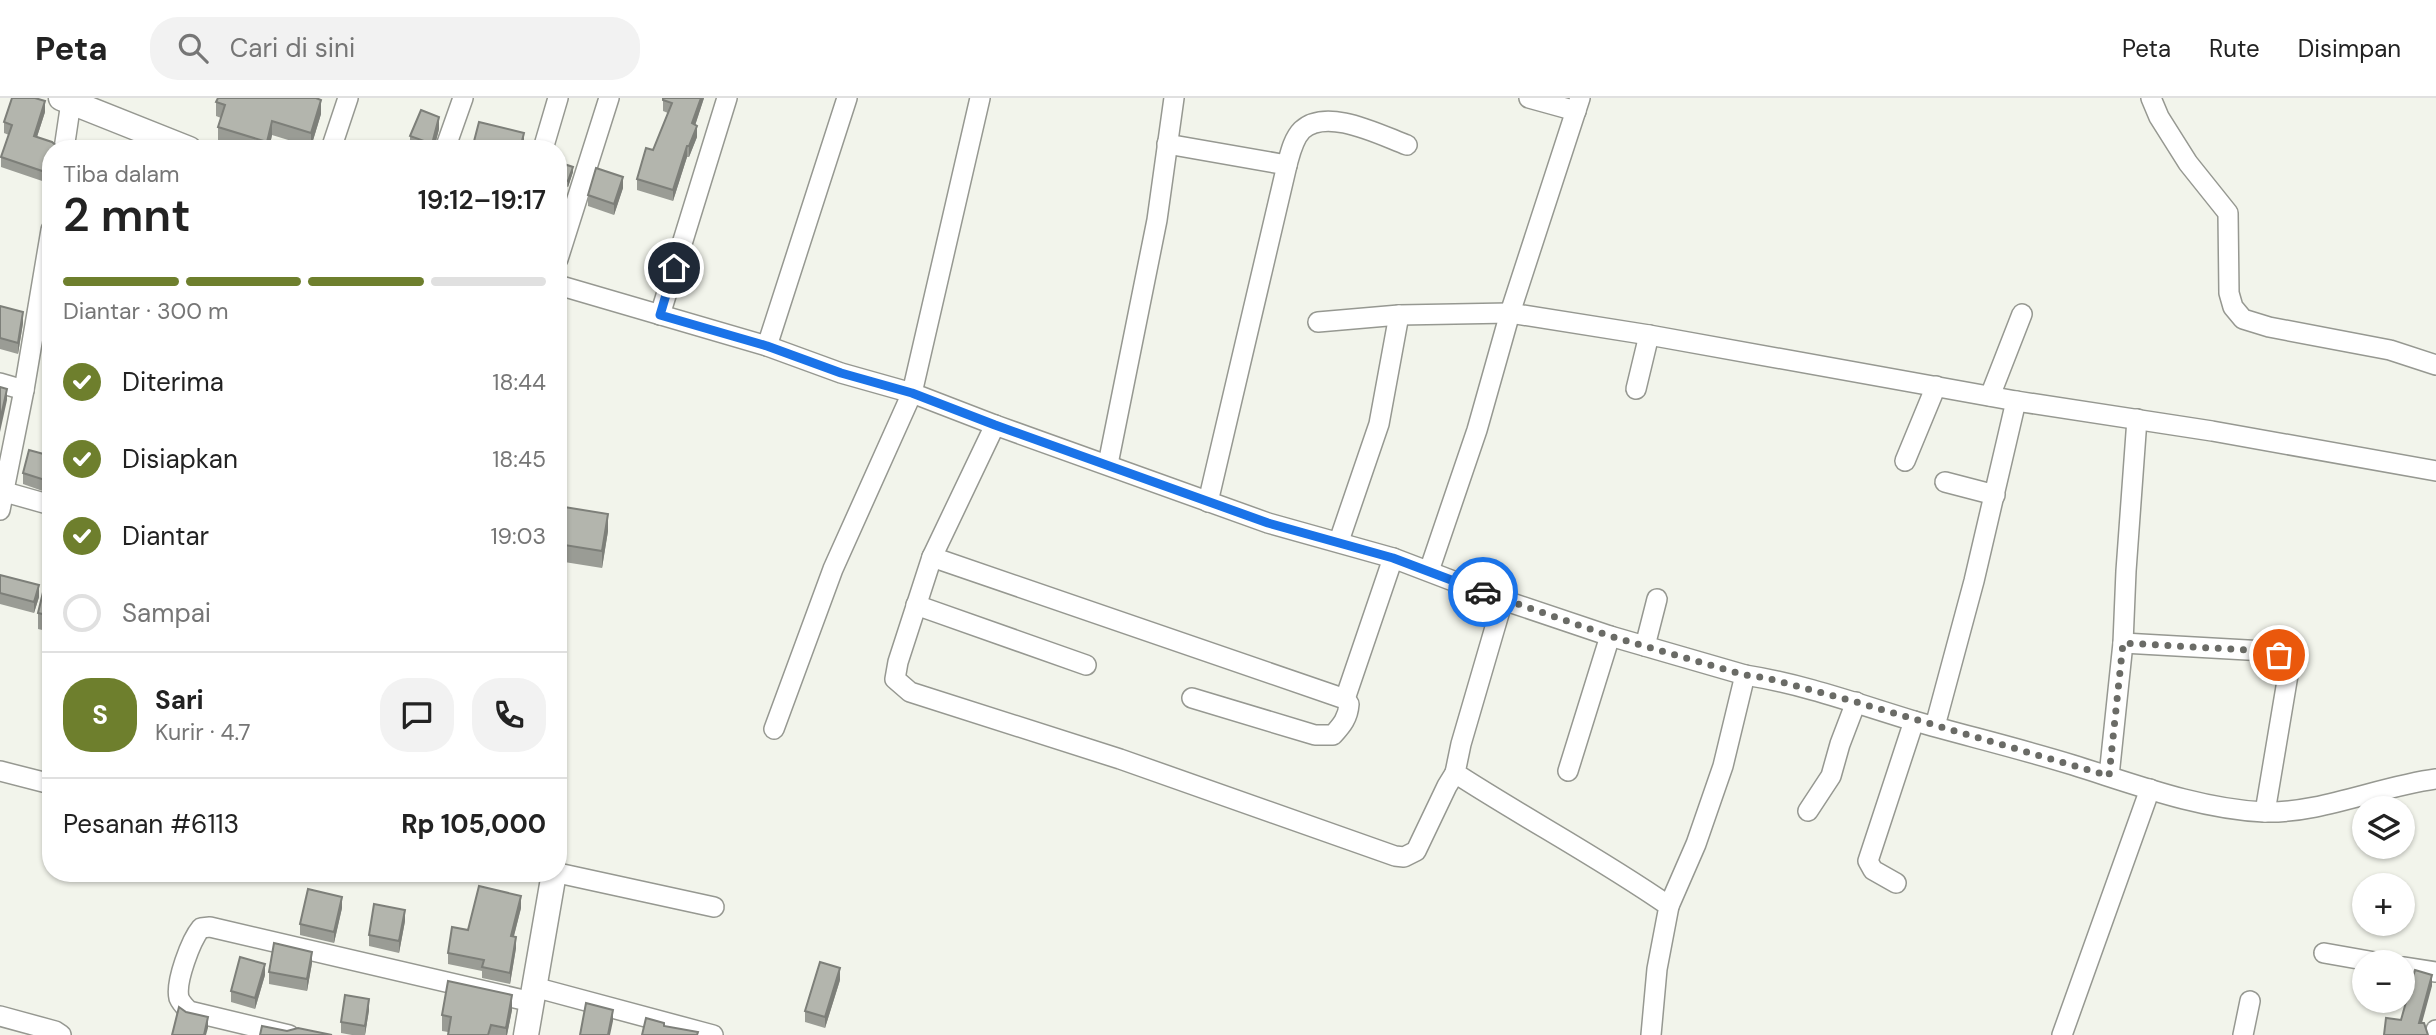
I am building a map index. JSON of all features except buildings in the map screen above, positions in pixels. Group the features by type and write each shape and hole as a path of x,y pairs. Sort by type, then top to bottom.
{"street":[{"path":"334,140 348,98"},
{"path":"448,140 463,98"},
{"path":"545,140 558,98"},
{"path":"567,230 608,98"},
{"path":"660,315 727,98"},
{"path":"767,346 847,98"},
{"path":"774,729 833,569 912,393 980,98"},
{"path":"1108,464 1157,220 1174,98"},
{"path":"1429,571 1477,429 1510,313 1578,104 1529,98"},
{"path":"2151,98 2159,117 2188,163 2228,213 2229,293 2236,313 2243,319 2269,327 2390,350 2436,365"},
{"path":"64,140 66,100 166,140"},
{"path":"1208,502 1287,166 1301,131 1323,121 1360,127 1407,145"},
{"path":"1167,144 1287,166"},
{"path":"42,283 2,501 42,504"},
{"path":"567,288 767,346 841,373 912,393 1268,523 1393,558 1503,600 1610,636 1745,675 1856,702 2150,789 2216,805 2265,812 2314,807 2436,779"},
{"path":"1318,322 1399,315 1510,313 2436,471"},
{"path":"1990,396 2022,314"},
{"path":"1339,541 1379,424 1399,315"},
{"path":"1636,389 1649,335"},
{"path":"0,383 24,390"},
{"path":"1905,461 1936,386"},
{"path":"1935,726 1995,495 2016,401"},
{"path":"2109,776 2123,643 2137,419"},
{"path":"995,425 932,557 898,662 895,679 910,692 1120,759 1404,857 1416,850 1455,773 1503,600"},
{"path":"1945,482 1995,495"},
{"path":"932,557 1345,699 1349,704 1343,724 1332,735 1315,735 1192,698"},
{"path":"1345,699 1393,558"},
{"path":"1645,646 1657,599"},
{"path":"916,606 1086,665"},
{"path":"1568,771 1610,636"},
{"path":"2123,643 2265,651 2286,660 2289,669 2265,812"},
{"path":"1651,1035 1657,969 1669,906 1696,845 1723,766 1745,675"},
{"path":"1808,811 1831,776 1856,702"},
{"path":"1896,883 1873,870 1868,861 1914,720"},
{"path":"0,771 42,782"},
{"path":"1455,773 1517,813 1615,869 1669,906"},
{"path":"2062,1035 2150,789"},
{"path":"567,875 714,907"},
{"path":"526,1035 554,882"},
{"path":"289,1035 189,1011 180,1001 178,987 194,937 201,928 210,927 533,994 713,1035"},
{"path":"2324,953 2352,958"},
{"path":"2415,969 2436,972"},
{"path":"2243,1035 2250,1002"},
{"path":"0,1016 61,1035"}],"way so far":[{"path":"1483,592 1610,636 1745,675 1856,702 2109,776 2123,643 2265,651 2279,655"}],"route":[{"path":"674,268 660,315 912,393 1268,523 1393,558 1483,592"}]}
